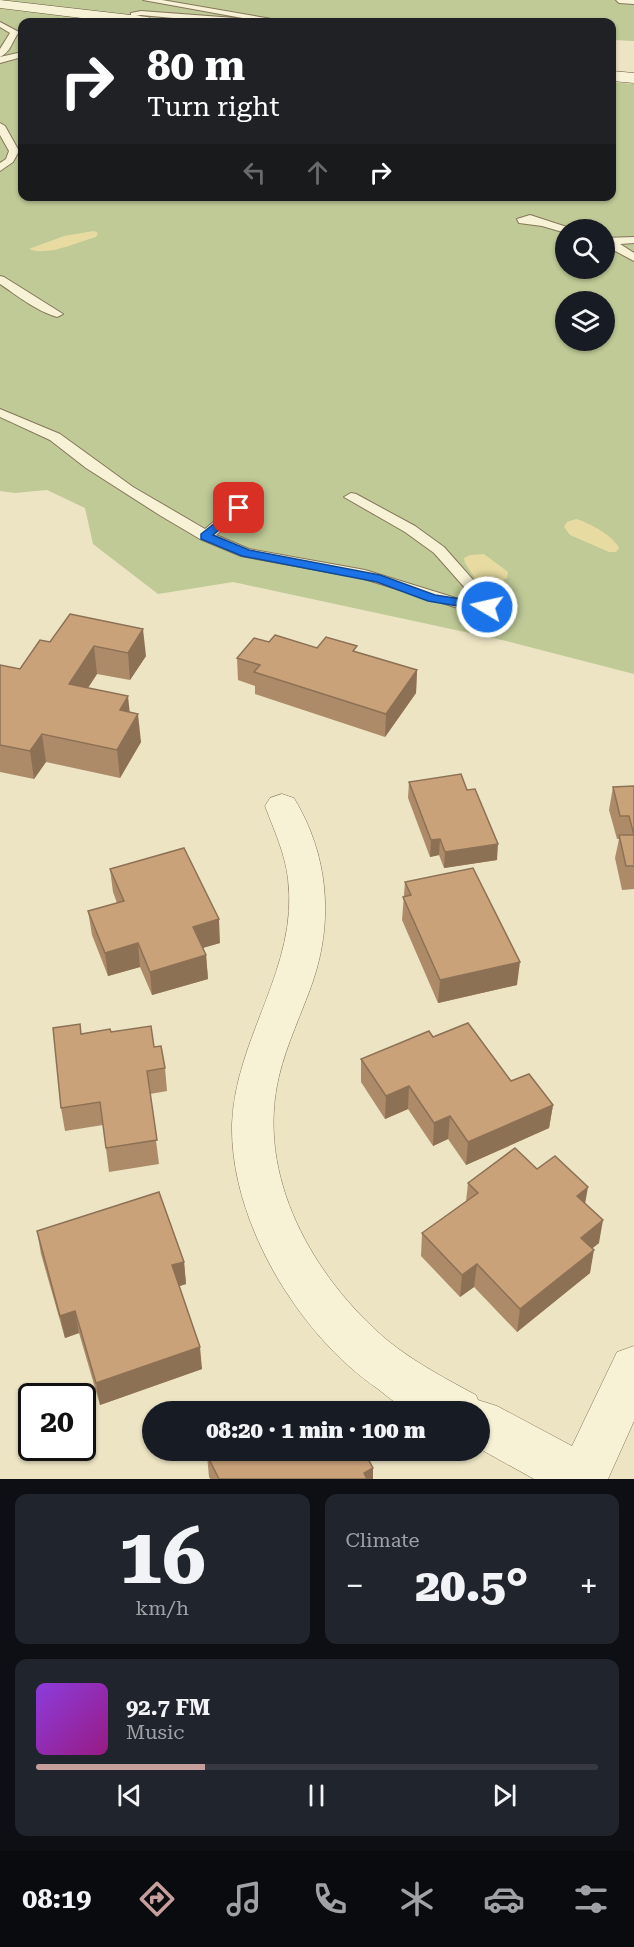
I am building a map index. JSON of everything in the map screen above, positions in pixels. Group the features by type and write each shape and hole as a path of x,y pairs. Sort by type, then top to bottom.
{"street":[{"path":"0,3 132,18"},
{"path":"616,76 634,78"},
{"path":"282,806 304,864 308,900 302,959 266,1052 256,1088 254,1125 256,1163 267,1203 285,1246 309,1286 337,1323 370,1355 410,1384 440,1401"},
{"path":"490,1428 582,1479 634,1368"}],"lane":[{"path":"147,0 260,18"},
{"path":"619,1 634,2"},
{"path":"141,18 141,13 194,18"},
{"path":"0,24 15,32 2,52 18,54"},
{"path":"0,60 18,55"},
{"path":"0,126 14,152 10,160 0,168"},
{"path":"540,223 555,227"},
{"path":"615,241 634,240"},
{"path":"615,246 634,258"},
{"path":"0,279 35,303 57,314"},
{"path":"0,413 56,438 86,462 150,505 205,536 246,553 380,579 433,598 487,607 499,602 496,595 470,585 439,550 420,536 351,497"},
{"path":"205,536 226,521"}],"green space":[{"path":"0,0 634,0 634,41 616,40 616,18 18,18 18,201 616,201 616,82 634,84 634,674 502,640 233,582 158,594 93,544 85,508 47,490 15,493 0,491"}],"sand":[{"path":"94,231 98,233 96,237 62,248 45,251 29,249 64,236"},
{"path":"576,519 600,530 619,548 616,552 609,552 570,535 564,527 567,522"},
{"path":"484,554 508,572 507,578 496,584 477,581 464,558"}],"building":[{"path":"70,614 143,629 128,653 94,646 69,684 128,696 120,710 138,714 117,750 42,734 30,751 0,745 0,665 20,669 40,640 50,642"},
{"path":"275,635 317,648 326,637 357,646 353,651 417,670 386,714 254,672 260,665 237,658 254,638 269,642"},
{"path":"461,774 467,790 475,789 498,844 445,852 440,839 431,840 409,782"},
{"path":"634,786 634,835 629,816 620,816 613,787"},
{"path":"619,835 634,835 634,866 626,866"},
{"path":"184,848 219,919 193,927 206,955 150,972 138,943 105,953 88,911 124,901 110,869"},
{"path":"473,868 520,962 440,980 403,897 411,895 405,882"},
{"path":"468,1023 511,1081 529,1074 553,1105 468,1142 450,1116 434,1123 409,1086 386,1096 361,1059 429,1031 433,1037"},
{"path":"80,1024 81,1034 151,1026 154,1047 161,1046 165,1068 147,1071 157,1140 106,1148 100,1102 61,1108 53,1028"},
{"path":"515,1148 537,1169 555,1156 588,1187 577,1196 603,1220 581,1238 594,1250 520,1309 477,1264 462,1275 422,1233 478,1193 468,1183"},
{"path":"159,1192 184,1262 172,1265 200,1347 96,1383 75,1311 60,1316 37,1231"},
{"path":"210,1461 369,1461 373,1468 364,1473 367,1479 219,1479"}],"route":[{"path":"239,508 231,517 205,536 246,553 380,579 433,598 487,607"}]}
